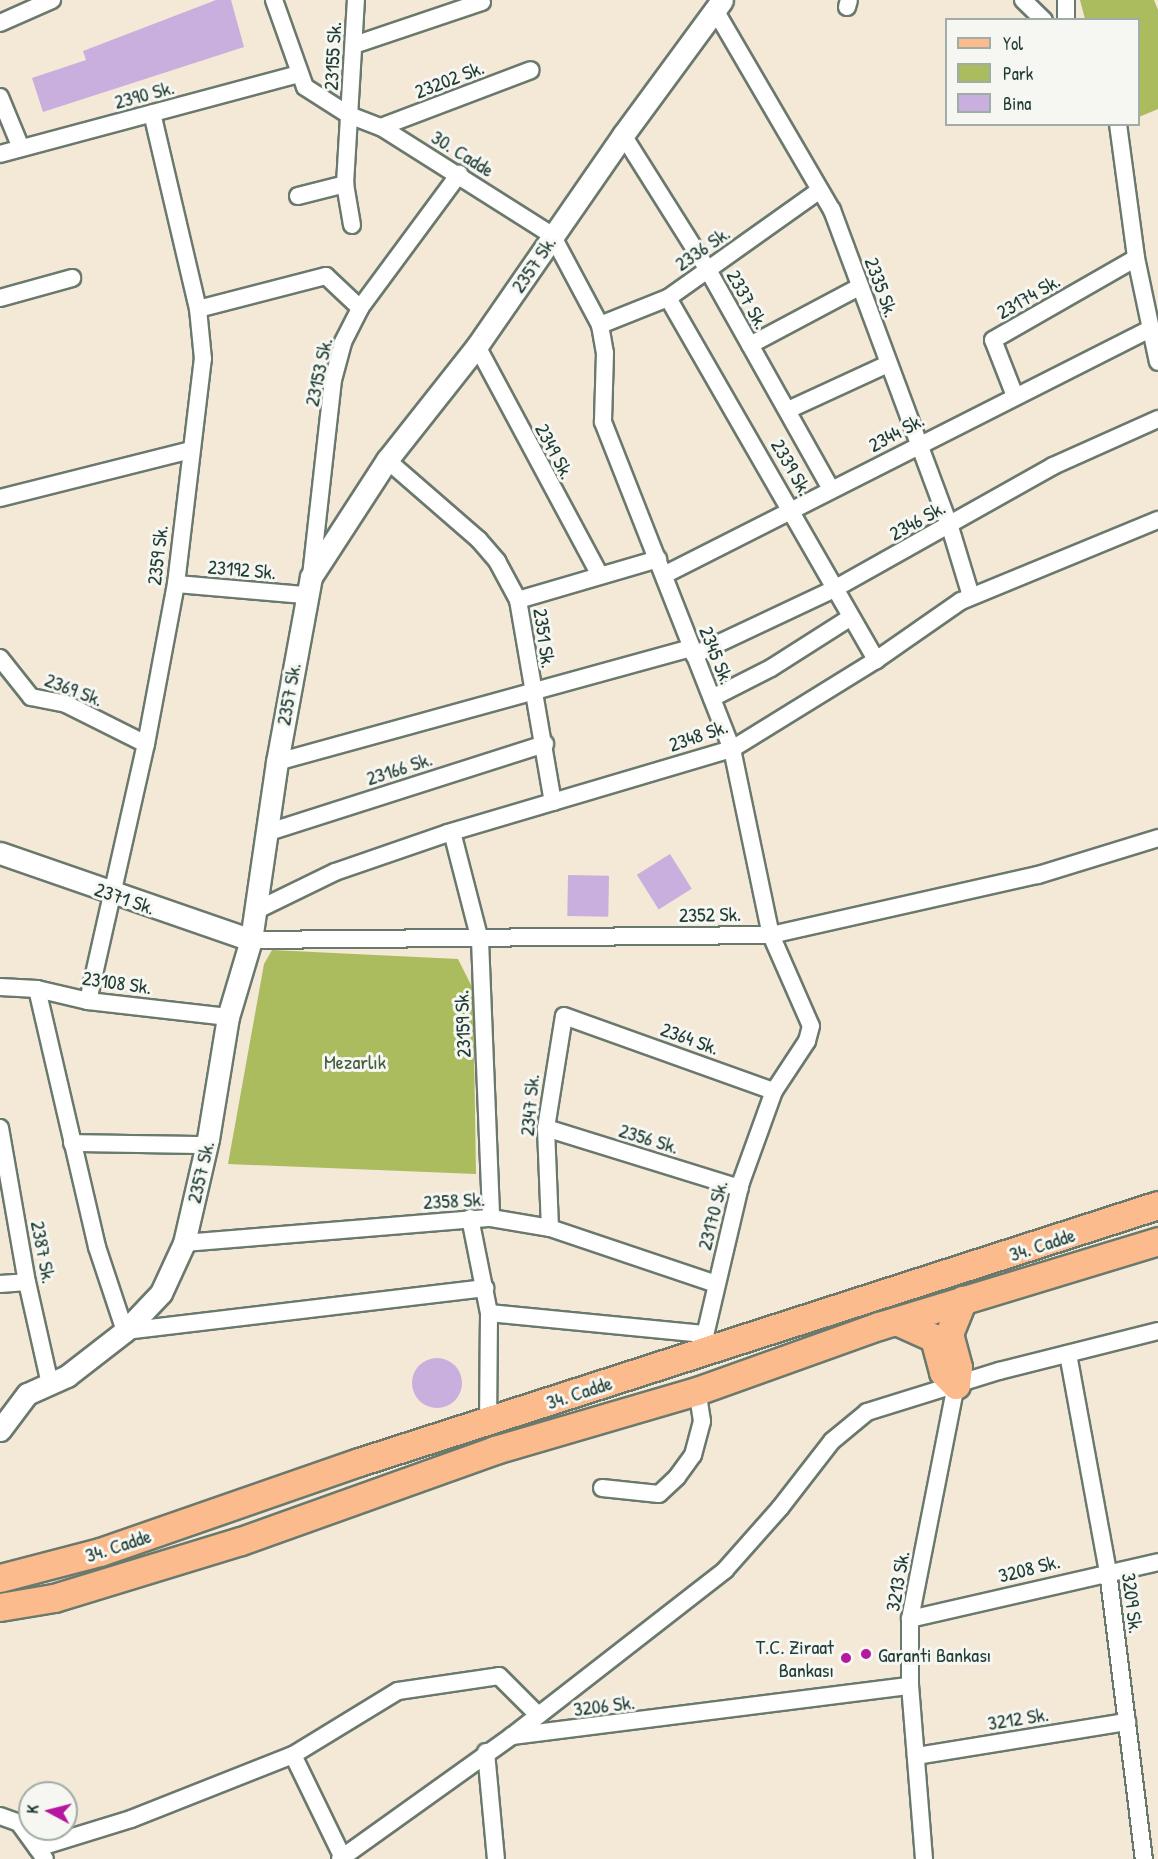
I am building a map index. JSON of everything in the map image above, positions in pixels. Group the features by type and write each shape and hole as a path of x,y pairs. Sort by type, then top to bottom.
{"main road":[{"name":"34. Cadde","path":"0,1578 100,1552 703,1344 1158,1205"},
{"name":"34. Cadde","path":"0,1607 54,1599 230,1544 495,1450 697,1390 896,1321 1158,1240"},
{"path":"956,1385 943,1372 941,1336 963,1300"},
{"path":"896,1321 941,1336"}],"street":[{"path":"0,23 52,0"},
{"name":"23155 Sk.","path":"274,0 299,74"},
{"name":"23155 Sk.","path":"349,115 356,0"},
{"path":"1023,0 1042,18"},
{"path":"1066,0 1066,18"},
{"path":"354,45 482,2"},
{"name":"2357 Sk.","path":"0,1430 27,1395 67,1376 126,1331 161,1293 184,1243 206,1145 228,1017 251,940 277,762 308,586 387,460 477,346 552,234 718,5"},
{"name":"2335 Sk.","path":"718,5 832,210 950,527 970,596"},
{"name":"23202 Sk.","path":"381,127 531,70"},
{"path":"299,74 305,87 349,115 345,184 352,225"},
{"name":"2390 Sk.","path":"0,154 299,74"},
{"path":"0,97 21,148"},
{"name":"2359 Sk.","path":"88,1001 146,744 176,584 203,359 198,309 152,113"},
{"name":"30. Cadde","path":"349,115 381,127 552,234"},
{"path":"1118,126 1136,258 1152,323 1158,362"},
{"name":"2337 Sk.","path":"623,135 708,270 831,489"},
{"name":"23153 Sk.","path":"308,586 333,380 343,342 360,308 459,174"},
{"path":"298,196 345,184"},
{"name":"2336 Sk.","path":"600,325 668,298 820,190"},
{"name":"2345 Sk.","path":"552,234 600,325 606,353 603,422 732,749 771,935 811,1026 807,1041 774,1091"},
{"name":"23174 Sk.","path":"1015,396 993,340 1136,258"},
{"path":"198,309 326,276 360,308"},
{"path":"0,298 72,278"},
{"path":"750,345 859,287"},
{"name":"2339 Sk.","path":"668,298 793,510 834,589 876,660"},
{"name":"2344 Sk.","path":"664,574 919,446 1152,323"},
{"name":"2349 Sk.","path":"477,346 599,574"},
{"path":"788,410 888,364"},
{"name":"2346 Sk.","path":"277,762 692,651 834,589 950,527 1053,466 1158,419"},
{"path":"0,498 191,450"},
{"name":"2351 Sk.","path":"387,460 479,540 497,561 518,600 545,744 553,802"},
{"name":"2348 Sk.","path":"255,911 335,872 452,832 732,749 876,660 970,596 1158,520"},
{"path":"518,600 658,558"},
{"name":"23192 Sk.","path":"176,584 308,586"},
{"path":"712,698 771,668 851,617"},
{"name":"2369 Sk.","path":"0,658 31,697 66,704 146,744"},
{"name":"23166 Sk.","path":"266,833 545,744"},
{"name":"23159 Sk.","path":"452,832 480,940 491,1218"},
{"name":"2352 Sk.","path":"251,940 480,940 771,935 1038,875 1158,838"},
{"name":"2371 Sk.","path":"0,853 112,894 251,940"},
{"name":"23108 Sk.","path":"0,987 37,988 88,1001 228,1017"},
{"path":"37,988 97,1247 126,1331 484,1288"},
{"name":"2347 Sk.","path":"550,1228 546,1128 564,1017 593,1024"},
{"name":"2364 Sk.","path":"593,1024 774,1091"},
{"name":"23170 Sk.","path":"703,1344 740,1188 774,1091"},
{"name":"2387 Sk.","path":"0,1128 27,1282 50,1383"},
{"name":"2356 Sk.","path":"546,1128 740,1188"},
{"path":"72,1143 206,1145"},
{"path":"470,1218 489,1313 488,1420"},
{"name":"2358 Sk.","path":"184,1243 491,1218 550,1228 716,1284"},
{"path":"0,1284 27,1282"},
{"path":"489,1313 703,1344"},
{"path":"512,1736 537,1714 725,1570 780,1508 832,1441 867,1412 956,1385 1158,1331"},
{"name":"3209 Sk.","path":"1068,1354 1108,1571 1144,1859"},
{"name":"3213 Sk.","path":"924,1859 910,1686 910,1619 956,1385"},
{"path":"602,1488 659,1494 677,1478 693,1455 702,1421 697,1390"},
{"name":"3208 Sk.","path":"910,1619 1108,1571 1158,1562"},
{"path":"0,1816 19,1823 41,1853 293,1755 398,1691 499,1677 537,1714"},
{"name":"3206 Sk.","path":"342,1858 486,1752 512,1736 910,1686"},
{"name":"3212 Sk.","path":"916,1756 1127,1722"},
{"path":"486,1752 496,1859"},
{"path":"293,1755 342,1858"}],"green space":[{"path":"1080,0 1154,0 1158,10 1158,109 1140,117 1140,18 1085,18"},
{"name":"Mezarlık","path":"272,950 458,959 473,989 476,1174 228,1164 264,964"}],"building":[{"path":"216,0 231,0 244,47 43,112 32,78 86,60 83,51"},
{"path":"670,854 692,889 659,909 637,875"},
{"path":"568,875 609,876 608,917 567,916"},
{"path":"437,1358 446,1360 457,1369 462,1383 460,1392 451,1403 437,1408 428,1406 417,1397 412,1383 414,1374 423,1363"}],"place":[{"name":"Garanti Bankası","path":"866,1654"},
{"name":"T.C. Ziraat Bankası","path":"846,1658"}]}
